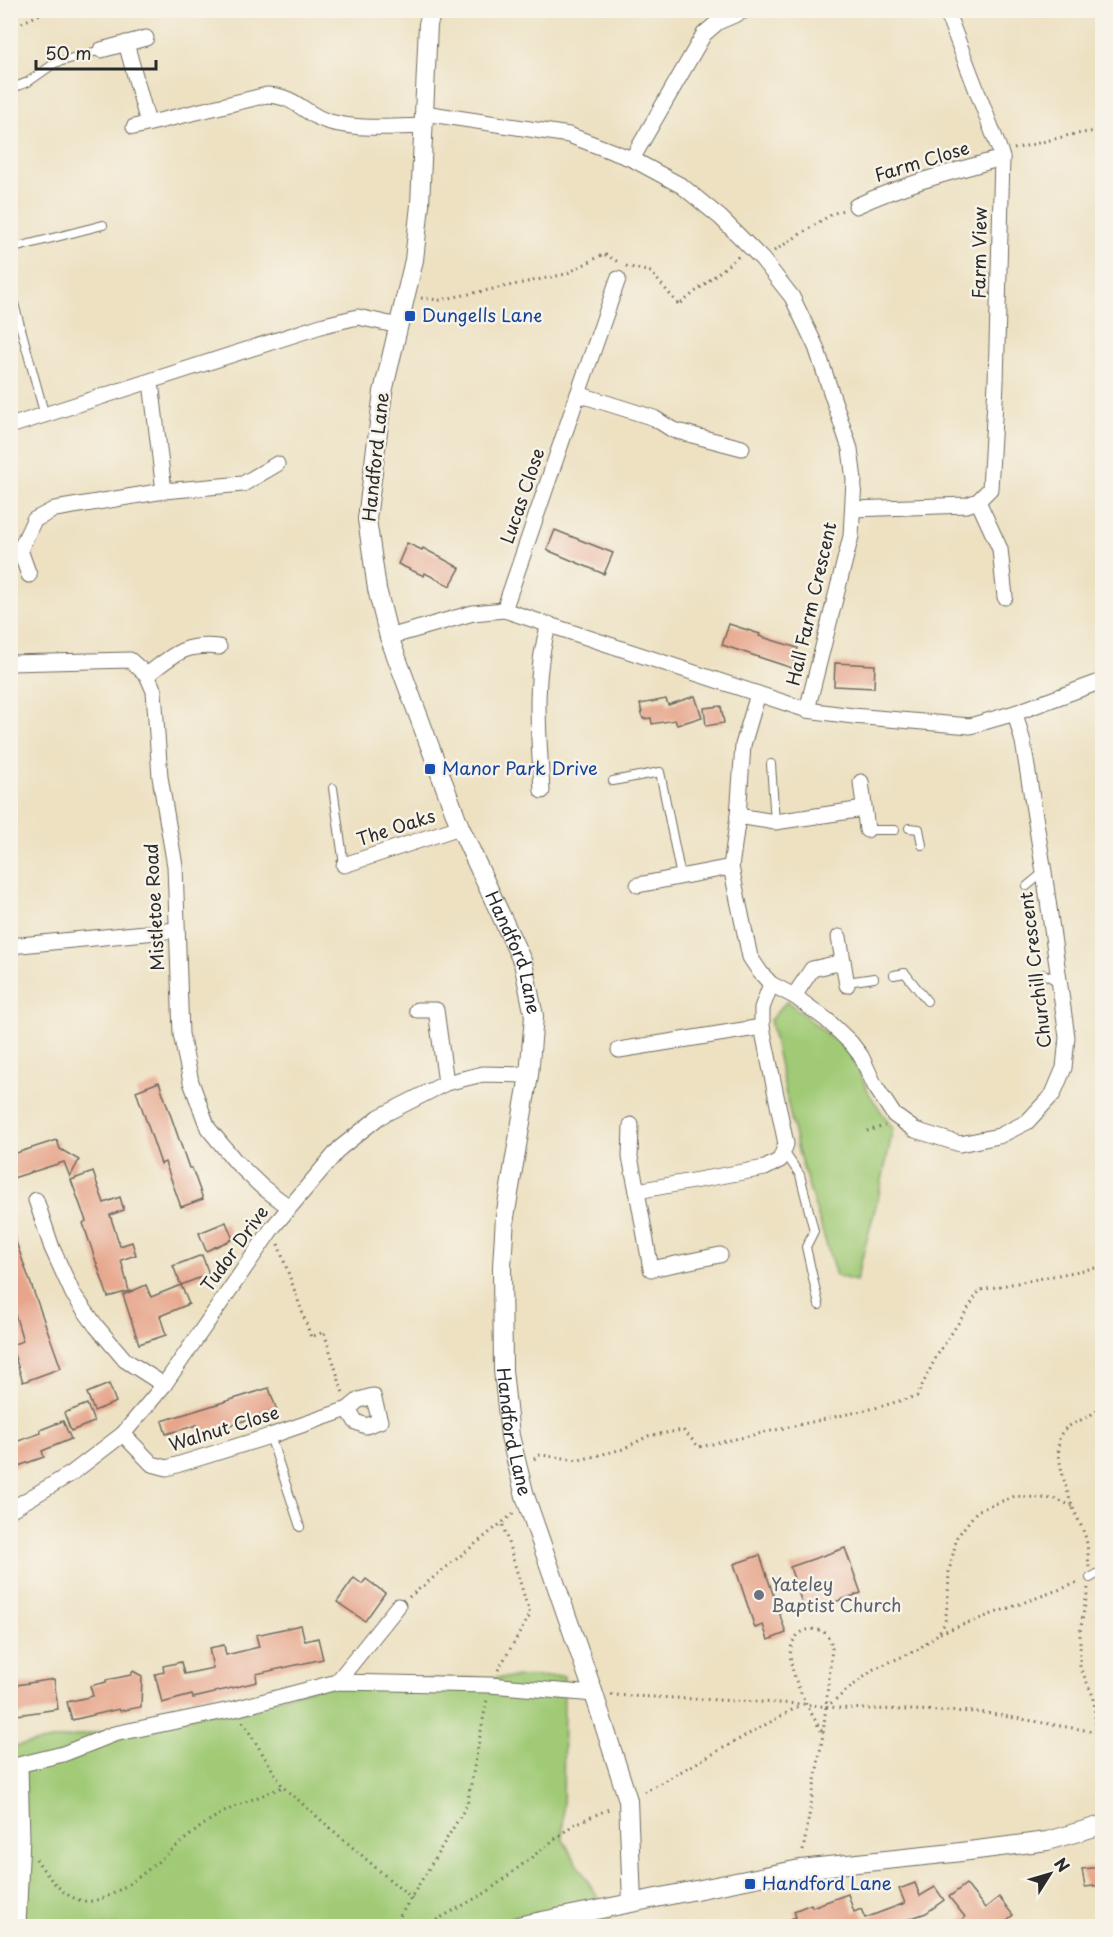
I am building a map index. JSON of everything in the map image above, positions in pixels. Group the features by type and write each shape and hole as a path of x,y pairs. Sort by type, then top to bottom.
{"street":[{"name":"Handford Lane","path":"433,10 428,24 420,205 414,260 382,392 367,519 377,589 389,637 460,827 523,963 534,1016 528,1075 506,1217 502,1266 503,1370 510,1436 527,1503 594,1694 628,1800 632,1902"},
{"path":"632,159 704,34 718,22 746,10"},
{"name":"Farm View","path":"946,10 1001,155 996,383 990,489 978,501"},
{"path":"101,50 146,38"},
{"name":"Hall Farm Crescent","path":"126,43 141,125 267,95 299,104 320,119 330,122 380,126 424,119 570,135 632,159 682,186 722,218 762,259 792,297 816,347 850,449 854,480 851,536 807,710"},
{"name":"Farm Close","path":"856,206 922,179 1001,155"},
{"name":"Lucas Close","path":"504,610 618,279"},
{"path":"10,426 335,322 358,317 399,327"},
{"path":"151,382 164,491"},
{"path":"578,394 654,418 673,430 742,448"},
{"path":"29,575 20,550 34,520 55,509 164,491 243,484 277,464"},
{"path":"853,509 967,505 978,501 1000,549 1005,597"},
{"path":"389,637 472,613 504,610 807,710 853,717 970,726 1015,713 1102,681"},
{"path":"542,791 537,721 541,648 549,624"},
{"path":"10,663 130,660 147,675 175,652 202,645 219,648"},
{"name":"Mistletoe Road","path":"147,675 154,691 160,777 175,866 181,1034 191,1082 208,1128 236,1162 289,1208"},
{"name":"Churchill Crescent","path":"758,694 743,745 738,816 730,867 750,957 771,984 794,996 827,1020 851,1043 861,1056 875,1086 894,1115 915,1130 960,1144 999,1136 1027,1122 1053,1094 1065,1068 1067,1037 1060,983 1023,742 1015,713"},
{"path":"861,782 867,830"},
{"path":"738,816 775,822 864,809"},
{"name":"The Oaks","path":"344,865 460,827"},
{"path":"638,885 730,867"},
{"path":"10,946 177,930"},
{"path":"839,937 847,983"},
{"path":"794,996 812,969 843,962"},
{"path":"637,1191 765,1168 780,1160 785,1153 786,1144 762,1027 762,1008 771,984"},
{"path":"417,1010 436,1010 446,1083"},
{"path":"619,1050 762,1027"},
{"name":"Tudor Drive","path":"10,1510 72,1473 123,1434 164,1385 273,1227 340,1148 379,1117 446,1083 483,1074 528,1075"},
{"path":"631,1125 630,1157 651,1269 720,1255"},
{"path":"36,1200 52,1248 73,1294 125,1360 164,1385"},
{"name":"Walnut Close","path":"123,1434 152,1464 167,1468 348,1409"},
{"path":"337,1682 399,1606"},
{"path":"18,1926 22,1837 15,1766 63,1754 114,1734 235,1709 337,1682 490,1685 594,1694"},
{"path":"517,1926 800,1869 1047,1841 1102,1825"}],"lane":[{"path":"10,88 28,82 55,63 101,50"},
{"path":"10,249 103,225"},
{"path":"10,290 45,416"},
{"path":"771,764 775,822"},
{"path":"613,781 660,772 681,877"},
{"path":"333,788 344,865"},
{"path":"909,828 919,829 922,845"},
{"path":"867,830 896,830"},
{"path":"1027,886 1044,872"},
{"path":"894,975 905,974 927,1001"},
{"path":"1044,974 1060,983"},
{"path":"847,983 874,978"},
{"path":"785,1153 800,1175 814,1231 806,1247 819,1305"},
{"path":"270,1436 300,1527"},
{"path":"1090,1578 1102,1571"}],"path":[{"path":"10,25 18,24 49,10"},
{"path":"1001,155 1102,130"},
{"path":"762,259 832,214 856,206"},
{"path":"416,298 440,300 566,274 604,254 625,266 651,272 679,305 751,247"},
{"path":"273,1227 311,1337 324,1332 348,1409"},
{"path":"519,1471 540,1455 579,1461 623,1449 648,1436 682,1430 699,1447 875,1408 917,1396 936,1357 980,1290 1100,1267 1102,1264"},
{"path":"1102,1402 1100,1408 1091,1416 1075,1422 1061,1433 1057,1447 1072,1506 1086,1538 1090,1578 1080,1632 1080,1667 1094,1698 1096,1733 1102,1758"},
{"path":"938,1634 945,1623 949,1571 957,1537 977,1511 1015,1496 1055,1499 1072,1506"},
{"path":"399,1606 527,1503"},
{"path":"395,1925 467,1805 490,1685 530,1615 502,1522"},
{"path":"826,1707 874,1669 917,1650 938,1634 1090,1578"},
{"path":"800,1869 823,1734 832,1648 830,1639 819,1629 803,1631 791,1645 789,1654 790,1664 804,1704 823,1734"},
{"path":"594,1694 980,1713 1102,1733"},
{"path":"395,1925 431,1923 487,1893 573,1825 628,1800 804,1704"},
{"path":"235,1709 283,1787 412,1899"},
{"path":"22,1837 47,1876 69,1896 91,1901 120,1891 213,1819 240,1804 283,1787"}],"green space":[{"path":"787,1001 850,1053 870,1095 893,1129 856,1281 836,1276 798,1151 770,1020"},
{"path":"564,1676 563,1840 615,1926 11,1926 11,1747 235,1709 337,1682"}],"building":[{"path":"555,530 613,553 604,574 547,550"},
{"path":"407,543 422,550 423,548 460,568 450,586 425,573 424,576 398,564"},
{"path":"729,624 798,648 792,668 722,645"},
{"path":"835,663 875,665 874,688 834,686"},
{"path":"695,696 702,717 677,725 675,720 652,724 651,718 643,719 640,704 666,699 668,705"},
{"path":"721,706 724,723 706,726 704,708"},
{"path":"159,1082 189,1168 192,1168 203,1199 181,1207 165,1162 161,1164 136,1091"},
{"path":"57,1140 60,1149 79,1160 70,1177 64,1162 10,1179 10,1155"},
{"path":"93,1172 104,1203 120,1197 124,1210 110,1215 120,1246 132,1242 136,1255 121,1260 129,1291 108,1297 83,1223 86,1221 71,1180"},
{"path":"226,1222 233,1239 206,1251 199,1233"},
{"path":"12,1231 61,1368 23,1382 11,1345 23,1341 10,1297 10,1232"},
{"path":"202,1255 209,1274 181,1285 173,1266"},
{"path":"146,1285 151,1297 181,1285 189,1304 160,1316 166,1335 139,1344 123,1295"},
{"path":"109,1384 116,1402 94,1411 87,1393"},
{"path":"269,1388 277,1411 199,1434 197,1425 166,1434 162,1421"},
{"path":"87,1404 94,1422 71,1431 64,1413"},
{"path":"63,1421 71,1439 42,1451 44,1457 10,1469 10,1444 41,1433 40,1430"},
{"path":"845,1548 861,1593 805,1612 790,1567"},
{"name":"Yateley Baptist Church","path":"760,1555 786,1633 768,1640 763,1625 755,1628 734,1564"},
{"path":"354,1578 362,1584 366,1579 385,1593 365,1621 337,1602"},
{"path":"301,1625 305,1641 318,1638 323,1659 256,1674 257,1682 193,1698 192,1695 162,1703 155,1674 164,1672 163,1666 181,1662 184,1674 213,1668 209,1648 224,1645 226,1655 259,1647 256,1635"},
{"path":"133,1671 142,1676 141,1707 120,1711 119,1709 72,1720 67,1702 93,1696 90,1686 131,1675"},
{"path":"54,1679 58,1709 10,1716 10,1686"},
{"path":"1102,1867 1102,1885 1085,1887 1082,1869"},
{"path":"915,1883 920,1896 935,1887 944,1900 926,1913 889,1926 773,1926 796,1917 794,1911 848,1894 854,1912 861,1909 865,1918 905,1903 899,1889"},
{"path":"966,1884 985,1908 999,1897 1013,1915 999,1926 954,1926 965,1917 949,1897"}],"place":[{"name":"Dungells Lane","path":"410,316"},
{"name":"Manor Park Drive","path":"430,769"},
{"name":"Yateley Baptist Church","path":"759,1595"},
{"name":"Handford Lane","path":"750,1884"}]}
